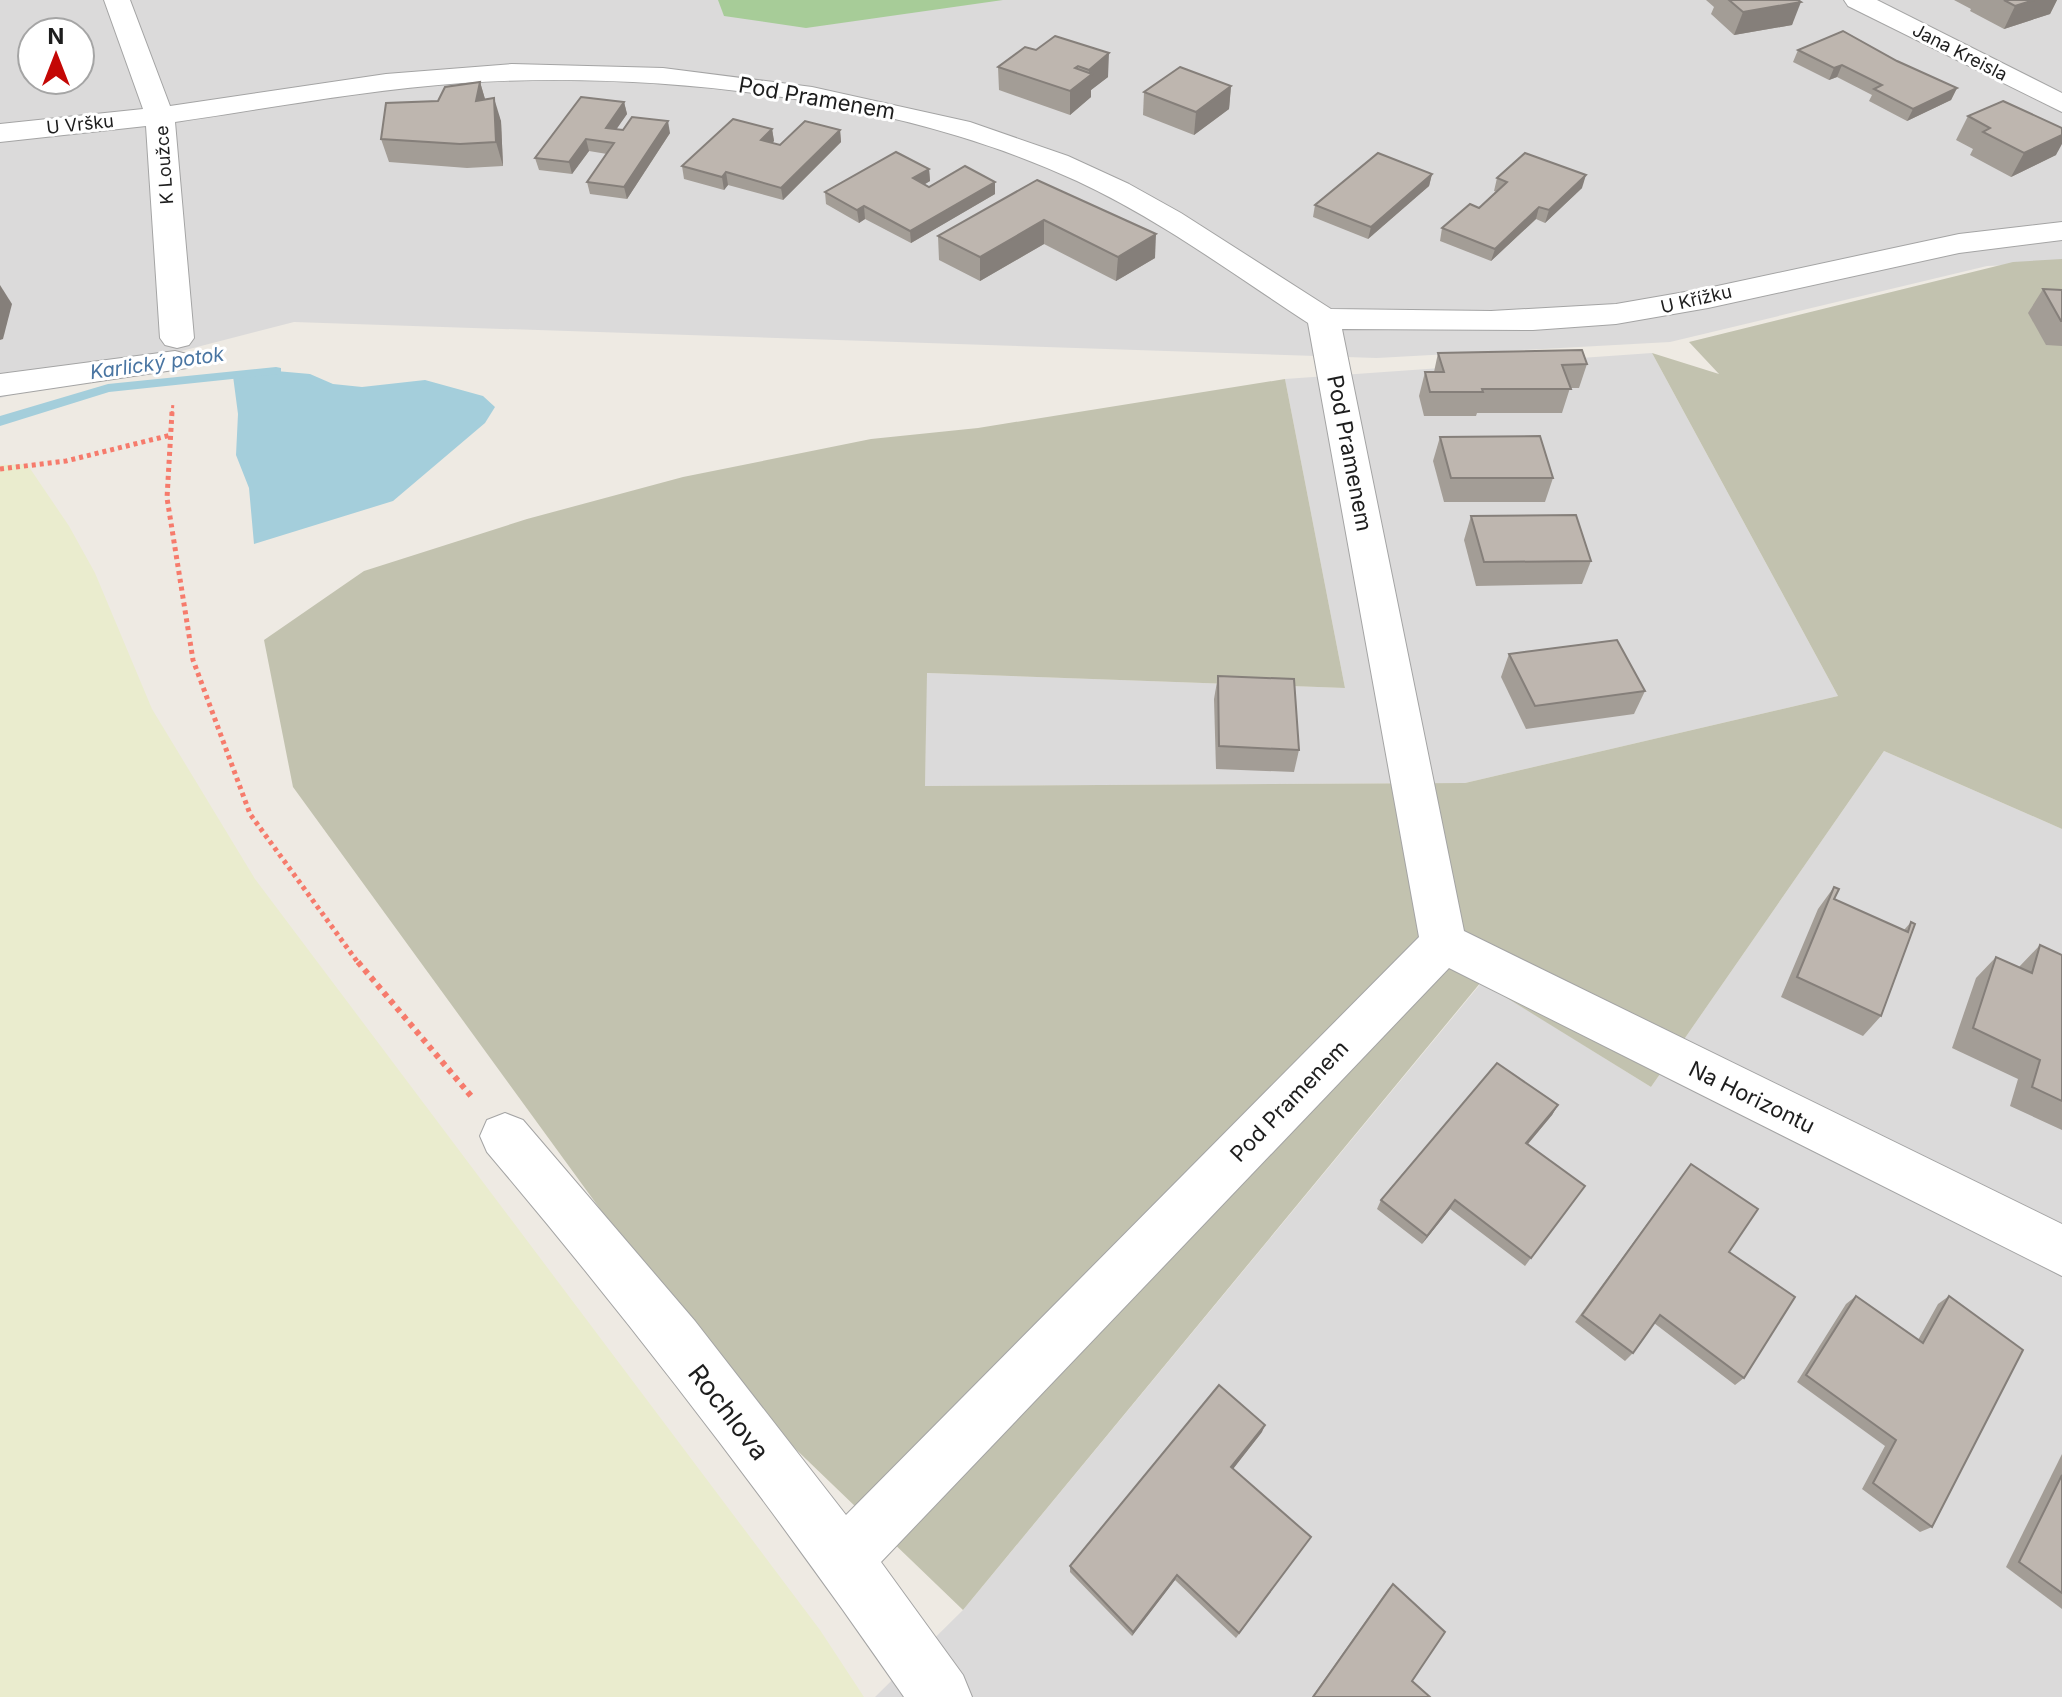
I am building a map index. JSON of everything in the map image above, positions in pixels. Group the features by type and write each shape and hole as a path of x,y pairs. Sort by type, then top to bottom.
{"street":[{"name":"K Loužce","path":"117,0 160,116 176,350"},
{"name":"Jana Kreisla","path":"1857,0 2062,104"},
{"name":"Pod Pramenem","path":"160,116 371,83 464,75 599,72 701,78 809,94 916,116 998,140 1117,189 1324,319 1443,943 844,1558"},
{"name":"U Vršku","path":"0,133 160,116"},
{"name":"U Křížku","path":"1324,319 1544,320 1656,308 2002,235 2062,231"},
{"path":"0,385 176,350"},
{"name":"Na Horizontu","path":"1443,943 2062,1251"},
{"name":"Rochlova","path":"505,1136 582,1225 844,1558 941,1697"}],"path":[{"path":"176,350 167,498 193,660 250,814 343,945 505,1136"},
{"path":"0,469 66,461 171,435"}],"shaded area":[{"path":"0,0 2062,0 2062,263 1987,266 1670,342 1377,358 294,322 0,398"},
{"path":"2062,259 2062,829 1884,751 1651,1087 1481,982 963,1610 726,1382 293,787 264,640 364,571 527,519 683,477 871,439 978,428 1285,379 1345,688 927,673 925,786 1465,783 1838,696 1652,353 1719,374 1689,342 2013,262"},
{"path":"1652,353 1838,696 1465,783 925,786 926,673 1345,688 1285,379"},
{"path":"27,464 69,526 95,573 152,709 255,879 820,1630 864,1697 0,1697 0,465"},
{"path":"1884,751 2062,829 2062,1697 875,1697 963,1610 1482,982 1651,1087"}],"green space":[{"path":"718,0 1003,0 806,28 724,16"}],"water":[{"path":"276,371 310,374 333,384 362,387 425,380 483,396 495,407 485,423 393,501 254,544 249,488 236,455 238,414 233,376"}],"building":[{"path":"1729,0 1798,0 1801,2 1743,12"},
{"path":"2004,0 2034,0 2015,6"},
{"path":"1843,31 1897,61 1957,88 1913,109 1874,89 1882,85 1842,65 1834,68 1798,50"},
{"path":"1055,36 1109,53 1089,70 1078,66 1075,68 1092,74 1070,91 998,67 1025,47 1036,50"},
{"path":"1180,67 1231,86 1196,112 1144,92"},
{"path":"480,82 476,101 494,98 496,142 460,144 381,139 386,103 438,101 445,87"},
{"path":"581,97 624,102 606,128 623,130 632,117 668,121 624,187 587,182 614,143 586,139 569,162 535,158"},
{"path":"2003,101 2062,128 2062,135 2024,153 1983,132 1990,128 1968,116"},
{"path":"733,119 772,129 761,140 780,145 805,121 840,130 781,188 726,172 722,177 682,166"},
{"path":"896,152 929,169 913,178 929,187 965,166 995,182 910,231 864,206 857,210 825,192"},
{"path":"1378,153 1432,174 1371,227 1315,205"},
{"path":"1525,153 1586,175 1549,210 1539,207 1495,249 1442,228 1470,204 1479,208 1507,182 1497,178"},
{"path":"1037,180 1156,234 1118,257 1044,220 980,257 938,236"},
{"path":"2043,289 2062,290 2062,321 2061,321"},
{"path":"1582,350 1587,364 1562,365 1571,389 1430,392 1425,372 1444,372 1438,353"},
{"path":"1540,436 1553,478 1451,478 1440,437"},
{"path":"1576,515 1591,561 1484,562 1471,516"},
{"path":"1617,640 1645,691 1535,706 1509,654"},
{"path":"1218,676 1294,679 1299,750 1219,746"},
{"path":"1834,887 1839,889 1834,899 1908,932 1911,922 1915,924 1881,1016 1797,977"},
{"path":"2040,945 2062,955 2062,1101 2032,1087 2040,1060 1973,1028 1996,957 2032,973"},
{"path":"1497,1063 1558,1105 1526,1143 1585,1186 1531,1258 1455,1200 1427,1236 1381,1200"},
{"path":"1691,1164 1758,1209 1729,1252 1795,1297 1744,1378 1660,1315 1633,1353 1582,1315"},
{"path":"1856,1296 1923,1343 1949,1296 2023,1350 1932,1527 1873,1483 1896,1440 1806,1375"},
{"path":"1219,1385 1265,1425 1231,1467 1311,1537 1239,1633 1177,1575 1133,1632 1070,1566"},
{"path":"2062,1475 2062,1593 2019,1562"},
{"path":"1393,1584 1445,1632 1412,1681 1430,1697 1313,1697"}],"waterway":[{"name":"Karlický potok","path":"0,421 108,388 276,371"}]}
